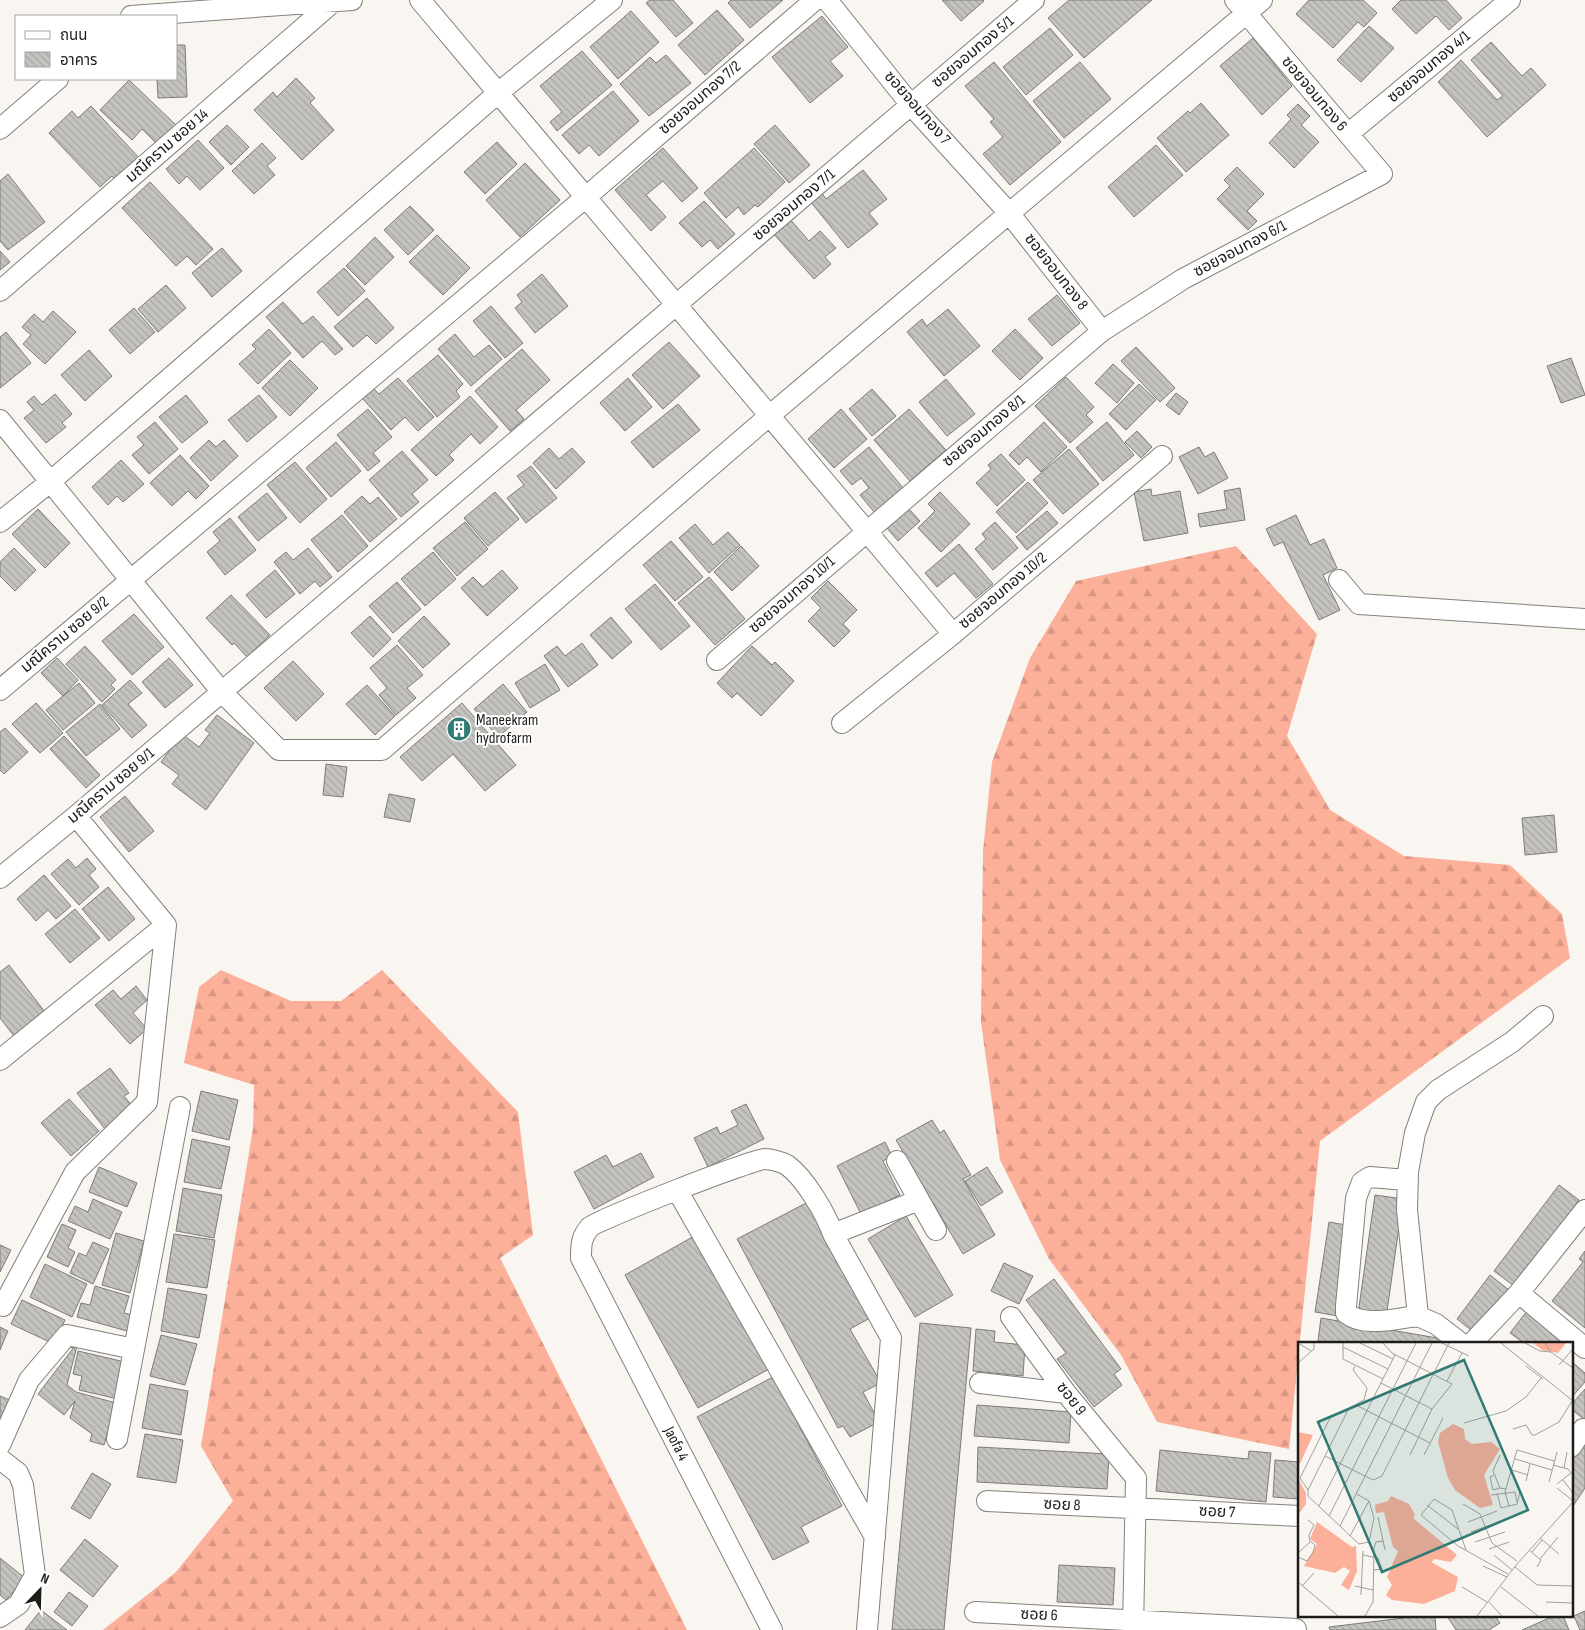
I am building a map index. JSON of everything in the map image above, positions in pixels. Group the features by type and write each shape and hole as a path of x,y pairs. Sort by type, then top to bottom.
{"street":[{"path":"420,0 953,634"},
{"path":"0,522 50,482 498,93 612,0"},
{"name":"ซอยจอมทอง 7/2","path":"131,580 586,197 815,0"},
{"name":"ซอยจอมทอง 7","path":"827,0 911,105 1009,213"},
{"name":"ซอยจอมทอง 5/1","path":"911,105 1034,0"},
{"path":"0,420 221,691 279,750 382,750 1009,213 1241,7 1262,0"},
{"name":"ซอยจอมทอง 4/1","path":"1348,134 1510,0"},
{"path":"145,15 343,1"},
{"name":"มณีคราม ซอย 14","path":"0,291 343,1"},
{"name":"ซอยจอมทอง 6","path":"1241,7 1382,174"},
{"path":"0,129 57,80"},
{"name":"ซอยจอมทอง 7/1","path":"221,691 911,105"},
{"name":"ซอยจอมทอง 6/1","path":"1102,331 1183,279 1382,174"},
{"name":"ซอยจอมทอง 8","path":"1009,213 1102,331"},
{"name":"ซอยจอมทอง 8/1","path":"866,531 1102,331"},
{"name":"ซอยจอมทอง 10/2","path":"842,723 953,634 1162,456"},
{"name":"ซอยจอมทอง 10/1","path":"717,660 866,531"},
{"name":"มณีคราม ซอย 9/2","path":"0,690 131,580"},
{"path":"1340,580 1359,604 1585,619"},
{"name":"มณีคราม ซอย 9/1","path":"0,878 76,816 221,691"},
{"path":"0,1305 3,1306 75,1172 147,1102 166,925 76,816"},
{"path":"0,1060 166,925"},
{"path":"1418,1316 1407,1210 1407,1180 1415,1133 1426,1102 1438,1090 1512,1042 1543,1016"},
{"path":"117,1438 180,1107"},
{"path":"867,1630 875,1537 891,1338 833,1234 827,1217 801,1181 786,1165 764,1159 677,1190 875,1537"},
{"path":"897,1161 936,1230"},
{"path":"1407,1180 1370,1177 1362,1182 1356,1198 1346,1313 1351,1317 1379,1321 1418,1316 1436,1324 1459,1342"},
{"name":"Jaofa 4","path":"677,1190 592,1225 581,1240 581,1258 772,1630"},
{"path":"833,1234 919,1200"},
{"path":"1473,1342 1519,1293 1585,1210"},
{"path":"1519,1293 1585,1348"},
{"name":"ซอย 9","path":"1011,1317 1066,1393 1136,1478 1136,1509"},
{"path":"0,1445 30,1380 67,1335 134,1348"},
{"path":"980,1383 1066,1393"},
{"path":"1572,1446 1583,1429"},
{"path":"0,1459 18,1473 22,1485 36,1575 19,1604 0,1617"},
{"name":"ซอย 8","path":"987,1501 1136,1509"},
{"path":"1133,1624 1136,1509"},
{"name":"ซอย 7","path":"1136,1509 1298,1516"},
{"name":"ซอย 6","path":"975,1612 1133,1624 1296,1629"}],"green space":[{"path":"1236,546 1317,634 1287,736 1330,810 1404,856 1510,865 1562,914 1570,958 1320,1141 1300,1342 1298,1342 1289,1449 1157,1422 1121,1355 1049,1259 1000,1160 981,1022 983,851 992,762 1030,658 1076,581"},
{"path":"221,970 291,1001 341,1001 382,970 518,1112 533,1235 500,1258 687,1630 103,1630 176,1572 233,1501 201,1446 253,1128 254,1085 184,1063 199,987"}],"building":[{"path":"650,0 673,0 693,23 676,37 646,3"},
{"path":"731,0 783,0 750,28 728,3"},
{"path":"942,0 983,0 984,1 961,21"},
{"path":"1069,0 1152,0 1084,58 1048,18"},
{"path":"1309,0 1363,0 1377,13 1364,27 1358,22 1333,48 1296,14"},
{"path":"1401,0 1446,0 1462,18 1449,30 1436,16 1416,34 1392,9"},
{"path":"717,10 744,40 705,75 678,45"},
{"path":"631,11 659,42 618,79 590,47"},
{"path":"822,16 848,47 830,61 843,76 810,103 772,57"},
{"path":"1369,26 1394,48 1361,82 1337,60"},
{"path":"1050,28 1073,55 1026,95 1003,67"},
{"path":"1253,38 1292,86 1262,115 1220,66"},
{"path":"1491,42 1522,76 1531,68 1546,85 1487,137 1438,82 1461,60 1497,100 1503,96 1471,60"},
{"path":"178,45 185,45 187,97 158,98 157,80 178,80"},
{"path":"582,51 612,85 557,131 550,122 562,112 540,86"},
{"path":"666,55 691,83 649,116 620,84 650,57 656,63"},
{"path":"994,62 1061,142 1010,185 983,154 1003,137 990,122 994,119 965,86"},
{"path":"1080,62 1111,99 1064,138 1033,101"},
{"path":"296,78 315,98 310,103 334,130 302,160 254,110 273,92 277,97"},
{"path":"129,80 177,126 158,145 142,129 132,140 100,110"},
{"path":"613,91 639,121 599,156 589,145 579,154 562,135"},
{"path":"1201,103 1229,135 1186,172 1157,138 1188,111 1190,113"},
{"path":"1298,104 1310,116 1301,125 1319,142 1294,168 1269,143 1291,119 1287,115"},
{"path":"91,106 141,160 117,182 112,176 100,187 49,133 72,111 78,118"},
{"path":"227,125 249,147 231,165 209,142"},
{"path":"775,125 810,165 789,183 754,144"},
{"path":"198,140 224,168 200,190 187,176 179,184 166,169"},
{"path":"497,142 517,164 485,194 464,172"},
{"path":"262,143 276,158 267,166 275,175 254,194 232,171"},
{"path":"1156,145 1183,175 1134,217 1108,187"},
{"path":"663,148 698,188 682,202 663,181 646,195 666,217 651,231 615,190"},
{"path":"754,148 785,182 758,207 755,205 744,215 738,207 726,218 704,193"},
{"path":"525,163 560,200 520,237 486,200"},
{"path":"1237,167 1264,194 1247,211 1257,221 1248,230 1217,199 1230,186 1224,180"},
{"path":"863,170 887,199 869,213 878,224 848,248 810,201 821,192 826,199"},
{"path":"8,174 45,222 8,250 0,241 0,181"},
{"path":"150,182 213,249 196,265 187,256 176,266 122,208"},
{"path":"704,201 735,234 718,249 710,240 702,247 679,223"},
{"path":"410,206 434,230 408,255 384,230"},
{"path":"789,218 809,241 820,231 836,248 825,257 831,264 814,279 772,232"},
{"path":"437,235 470,268 443,295 409,262"},
{"path":"375,237 394,257 365,285 346,266"},
{"path":"222,248 242,271 212,297 192,273"},
{"path":"0,251 10,262 0,270"},
{"path":"344,268 365,291 338,316 317,292"},
{"path":"542,274 568,306 535,333 515,308 522,302 517,295"},
{"path":"166,285 186,308 158,332 138,309"},
{"path":"1057,295 1080,323 1052,346 1028,319"},
{"path":"367,298 394,328 376,344 367,335 353,347 334,327"},
{"path":"283,302 303,324 313,316 343,349 335,355 322,341 303,358 266,317"},
{"path":"491,306 523,343 505,358 473,321"},
{"path":"134,308 155,332 130,354 109,330"},
{"path":"948,309 980,346 944,376 907,332 922,319 927,326"},
{"path":"53,311 76,332 45,364 23,344 31,335 22,327 34,314 43,322"},
{"path":"269,329 291,353 258,384 239,364 256,349 252,345"},
{"path":"1015,329 1043,358 1020,380 992,351"},
{"path":"6,332 31,363 0,388 0,337"},
{"path":"455,334 474,357 489,345 502,359 471,386 438,349"},
{"path":"669,342 700,376 663,409 632,375"},
{"path":"1136,347 1175,388 1160,402 1121,361"},
{"path":"522,349 550,380 516,410 524,419 510,431 475,391"},
{"path":"89,350 112,376 85,401 61,375"},
{"path":"438,355 463,384 456,391 460,397 437,417 407,381"},
{"path":"1571,358 1585,395 1561,403 1547,366"},
{"path":"290,360 318,388 290,416 262,388"},
{"path":"1113,364 1134,383 1117,403 1095,383"},
{"path":"1066,377 1094,407 1086,415 1093,422 1070,443 1035,406"},
{"path":"398,378 434,417 418,431 405,417 391,430 362,398 373,388 379,394"},
{"path":"628,378 652,407 625,431 600,403"},
{"path":"946,379 975,414 947,436 919,402"},
{"path":"1139,384 1156,400 1126,430 1109,414"},
{"path":"872,389 896,416 872,436 849,409"},
{"path":"1176,393 1188,402 1179,415 1166,405"},
{"path":"55,394 72,414 62,423 66,427 46,443 24,418 34,410 27,402 34,396 42,405"},
{"path":"186,395 208,422 182,443 159,417"},
{"path":"259,395 277,417 247,442 228,420"},
{"path":"470,396 498,427 480,444 471,434 449,455 454,460 436,476 411,450"},
{"path":"678,404 700,430 653,468 631,442"},
{"path":"368,409 392,437 373,453 380,461 368,471 337,435"},
{"path":"841,409 867,439 834,468 808,439"},
{"path":"909,409 946,450 910,481 874,440"},
{"path":"155,422 178,449 149,474 132,455 144,445 137,437"},
{"path":"1044,422 1067,447 1041,472 1027,457 1019,465 1009,455"},
{"path":"1107,422 1134,455 1103,481 1076,448"},
{"path":"1137,431 1152,447 1141,458 1125,442"},
{"path":"209,440 216,447 224,440 238,456 211,481 190,458"},
{"path":"336,442 361,471 331,497 306,468"},
{"path":"869,447 904,489 875,513 860,495 869,488 861,478 852,485 840,471"},
{"path":"1199,447 1205,457 1214,452 1228,478 1198,494 1179,457"},
{"path":"549,448 559,459 572,448 585,462 556,489 533,463"},
{"path":"1069,449 1099,484 1063,514 1033,480"},
{"path":"402,451 428,480 412,494 419,502 401,517 369,480"},
{"path":"1001,454 1025,480 997,506 976,483 991,469 988,465"},
{"path":"180,455 209,486 196,499 188,491 172,506 150,483"},
{"path":"121,460 144,484 123,502 117,496 108,505 92,487"},
{"path":"295,462 327,499 300,523 267,485"},
{"path":"531,466 557,498 526,523 507,498 524,485 517,476"},
{"path":"1028,482 1048,503 1016,533 996,512"},
{"path":"1240,488 1245,520 1200,527 1198,514 1227,509 1224,491"},
{"path":"1151,489 1152,496 1180,491 1188,533 1144,541 1134,492"},
{"path":"495,492 519,519 488,546 464,518"},
{"path":"940,492 970,524 941,552 918,528 935,511 928,504"},
{"path":"267,493 287,518 258,541 238,517"},
{"path":"362,496 370,504 378,497 397,519 370,542 344,512"},
{"path":"908,508 920,521 898,541 886,527"},
{"path":"38,509 70,543 45,568 12,534"},
{"path":"1047,511 1058,523 1027,550 1016,537"},
{"path":"342,515 368,546 338,572 311,540"},
{"path":"1296,515 1310,545 1324,539 1337,568 1323,575 1340,610 1319,620 1283,542 1274,546 1266,529"},
{"path":"230,518 256,550 225,575 207,552 220,541 213,532"},
{"path":"465,522 488,549 457,576 433,548"},
{"path":"995,522 1018,548 993,570 975,549 986,539 982,534"},
{"path":"695,524 713,545 728,532 740,545 709,573 679,538"},
{"path":"671,541 703,577 675,601 643,565"},
{"path":"959,544 993,584 976,598 954,573 937,587 925,573"},
{"path":"741,546 759,566 732,591 714,572"},
{"path":"14,548 36,570 15,591 0,576 0,562"},
{"path":"308,548 332,577 320,587 315,581 300,594 274,562 286,552 293,560"},
{"path":"433,552 456,579 425,606 401,579"},
{"path":"275,570 295,594 266,618 246,595"},
{"path":"502,570 518,588 487,616 461,588 473,577 483,587"},
{"path":"709,577 745,619 715,645 678,603"},
{"path":"828,581 857,610 843,624 850,631 834,647 808,621 821,608 811,598"},
{"path":"397,582 421,609 393,633 369,606"},
{"path":"655,584 690,626 661,650 625,609"},
{"path":"231,595 270,635 247,657 234,643 232,645 206,618"},
{"path":"134,614 164,647 132,675 102,641"},
{"path":"370,616 391,639 373,657 351,633"},
{"path":"424,616 450,644 423,668 398,641"},
{"path":"611,617 632,642 612,659 590,635"},
{"path":"582,643 598,665 568,687 544,656 557,646 565,656"},
{"path":"397,645 423,675 407,688 416,698 396,715 379,695 387,688 370,668"},
{"path":"85,646 116,680 111,685 115,689 102,702 66,664"},
{"path":"752,646 772,665 775,662 794,681 761,716 737,693 732,698 717,683"},
{"path":"57,658 78,680 63,696 41,673"},
{"path":"169,658 193,685 165,708 142,682"},
{"path":"293,661 324,694 296,721 264,688"},
{"path":"545,664 560,690 530,708 515,683"},
{"path":"130,680 142,693 128,704 147,725 132,738 102,705"},
{"path":"79,683 95,703 63,730 46,710"},
{"path":"503,684 527,712 498,737 474,709"},
{"path":"367,685 395,716 375,735 346,704"},
{"path":"36,703 63,733 40,753 12,724"},
{"name":"Maneekram hydrofarm","path":"462,703 516,765 485,791 453,754 422,781 400,757"},
{"path":"100,704 120,729 86,756 66,732"},
{"path":"217,715 254,743 206,810 172,784 179,775 161,762 182,734 199,747 210,733 205,730"},
{"path":"5,728 28,752 4,774 0,770 0,732"},
{"path":"64,736 100,775 86,788 50,749"},
{"path":"326,764 347,767 343,797 323,795"},
{"path":"389,794 415,799 410,822 384,817"},
{"path":"125,796 154,831 129,852 100,817"},
{"path":"1554,815 1557,852 1525,855 1522,818"},
{"path":"87,858 96,869 89,875 99,887 79,905 51,874 68,859 76,868"},
{"path":"44,875 71,906 56,919 48,910 36,921 17,899"},
{"path":"108,887 135,919 109,941 82,909"},
{"path":"75,909 100,938 70,963 45,934"},
{"path":"9,965 45,1012 14,1036 0,1018 0,972"},
{"path":"136,986 147,1000 133,1013 147,1029 130,1044 95,1005 113,990 121,999"},
{"path":"110,1068 129,1093 124,1096 133,1107 105,1129 77,1093"},
{"path":"201,1091 238,1100 229,1140 192,1131"},
{"path":"69,1099 99,1131 71,1156 41,1123"},
{"path":"746,1104 764,1139 708,1167 694,1138 717,1127 720,1134 738,1125 731,1111"},
{"path":"932,1120 940,1133 944,1130 971,1175 963,1179 995,1235 963,1254 896,1140"},
{"path":"192,1139 230,1147 221,1189 184,1182"},
{"path":"885,1142 892,1156 883,1161 900,1195 861,1214 837,1166"},
{"path":"641,1153 654,1177 594,1209 574,1172 606,1155 613,1167"},
{"path":"99,1167 137,1183 127,1207 89,1192"},
{"path":"987,1167 1003,1192 981,1206 965,1181"},
{"path":"1559,1185 1579,1200 1514,1286 1494,1271"},
{"path":"183,1188 222,1195 214,1238 176,1231"},
{"path":"1375,1195 1403,1199 1386,1318 1358,1314"},
{"path":"93,1199 122,1212 110,1239 68,1221 75,1206 88,1212"},
{"path":"810,1201 872,1317 850,1329 881,1383 863,1392 879,1422 850,1437 843,1426 838,1428 737,1239"},
{"path":"906,1216 953,1295 915,1317 868,1239"},
{"path":"1329,1222 1352,1226 1338,1316 1315,1312"},
{"path":"62,1224 76,1230 68,1248 75,1252 68,1267 47,1257"},
{"path":"116,1233 144,1241 130,1293 102,1285"},
{"path":"174,1234 215,1240 207,1288 166,1282"},
{"path":"696,1235 769,1369 698,1408 625,1275"},
{"path":"93,1242 109,1249 93,1284 70,1273 79,1253 86,1256"},
{"path":"0,1245 11,1250 0,1272"},
{"path":"1585,1251 1585,1328 1552,1301 1583,1262 1579,1259"},
{"path":"1004,1263 1033,1276 1019,1304 991,1291"},
{"path":"45,1264 87,1284 72,1317 30,1297"},
{"path":"1490,1275 1509,1290 1476,1334 1457,1319"},
{"path":"1054,1279 1121,1369 1114,1374 1122,1385 1094,1407 1057,1359 1066,1353 1026,1300"},
{"path":"95,1286 129,1296 124,1313 132,1315 127,1331 77,1317 81,1303 90,1305"},
{"path":"168,1288 207,1295 199,1338 161,1331"},
{"path":"22,1300 65,1320 54,1344 11,1324"},
{"path":"1527,1311 1561,1336 1556,1342 1521,1342 1510,1333"},
{"path":"1321,1318 1443,1339 1443,1342 1318,1341"},
{"path":"920,1323 971,1328 944,1630 892,1630"},
{"path":"0,1327 8,1331 0,1350"},
{"path":"976,1329 995,1331 994,1342 1025,1345 1023,1376 973,1371"},
{"path":"161,1335 197,1344 185,1385 150,1376"},
{"path":"78,1342 67,1385 76,1392 116,1403 104,1445 90,1441 92,1434 70,1418 75,1401 64,1415 38,1394"},
{"path":"78,1351 125,1362 118,1399 79,1390 82,1376 73,1374"},
{"path":"1572,1362 1585,1373 1585,1382 1572,1397"},
{"path":"773,1377 842,1506 801,1527 809,1542 773,1560 697,1417"},
{"path":"150,1384 188,1391 181,1435 142,1428"},
{"path":"1585,1389 1585,1420 1572,1410 1572,1404"},
{"path":"0,1396 12,1401 0,1428"},
{"path":"977,1405 1071,1412 1069,1443 974,1436"},
{"path":"145,1434 183,1440 176,1483 137,1477"},
{"path":"1585,1439 1585,1488 1572,1508 1572,1458"},
{"path":"978,1447 1109,1454 1107,1489 977,1482"},
{"path":"1160,1450 1248,1459 1249,1451 1271,1453 1266,1502 1156,1491"},
{"path":"1275,1460 1298,1462 1298,1499 1273,1497"},
{"path":"92,1473 111,1484 90,1519 71,1508"},
{"path":"85,1539 118,1566 93,1597 60,1570"},
{"path":"0,1558 25,1578 6,1600 0,1595"},
{"path":"1059,1565 1115,1568 1113,1605 1057,1602"},
{"path":"69,1592 88,1606 72,1626 54,1612"},
{"path":"41,1610 67,1630 25,1630"},
{"path":"1585,1611 1585,1630 1580,1630 1574,1616"},
{"path":"1403,1618 1435,1618 1436,1630 1330,1630 1329,1627"},
{"path":"1448,1618 1496,1618 1500,1623 1489,1630 1456,1630"},
{"path":"1549,1618 1564,1618 1569,1630 1522,1630"}],"place":[{"name":"Maneekram hydrofarm","path":"459,729"}]}
